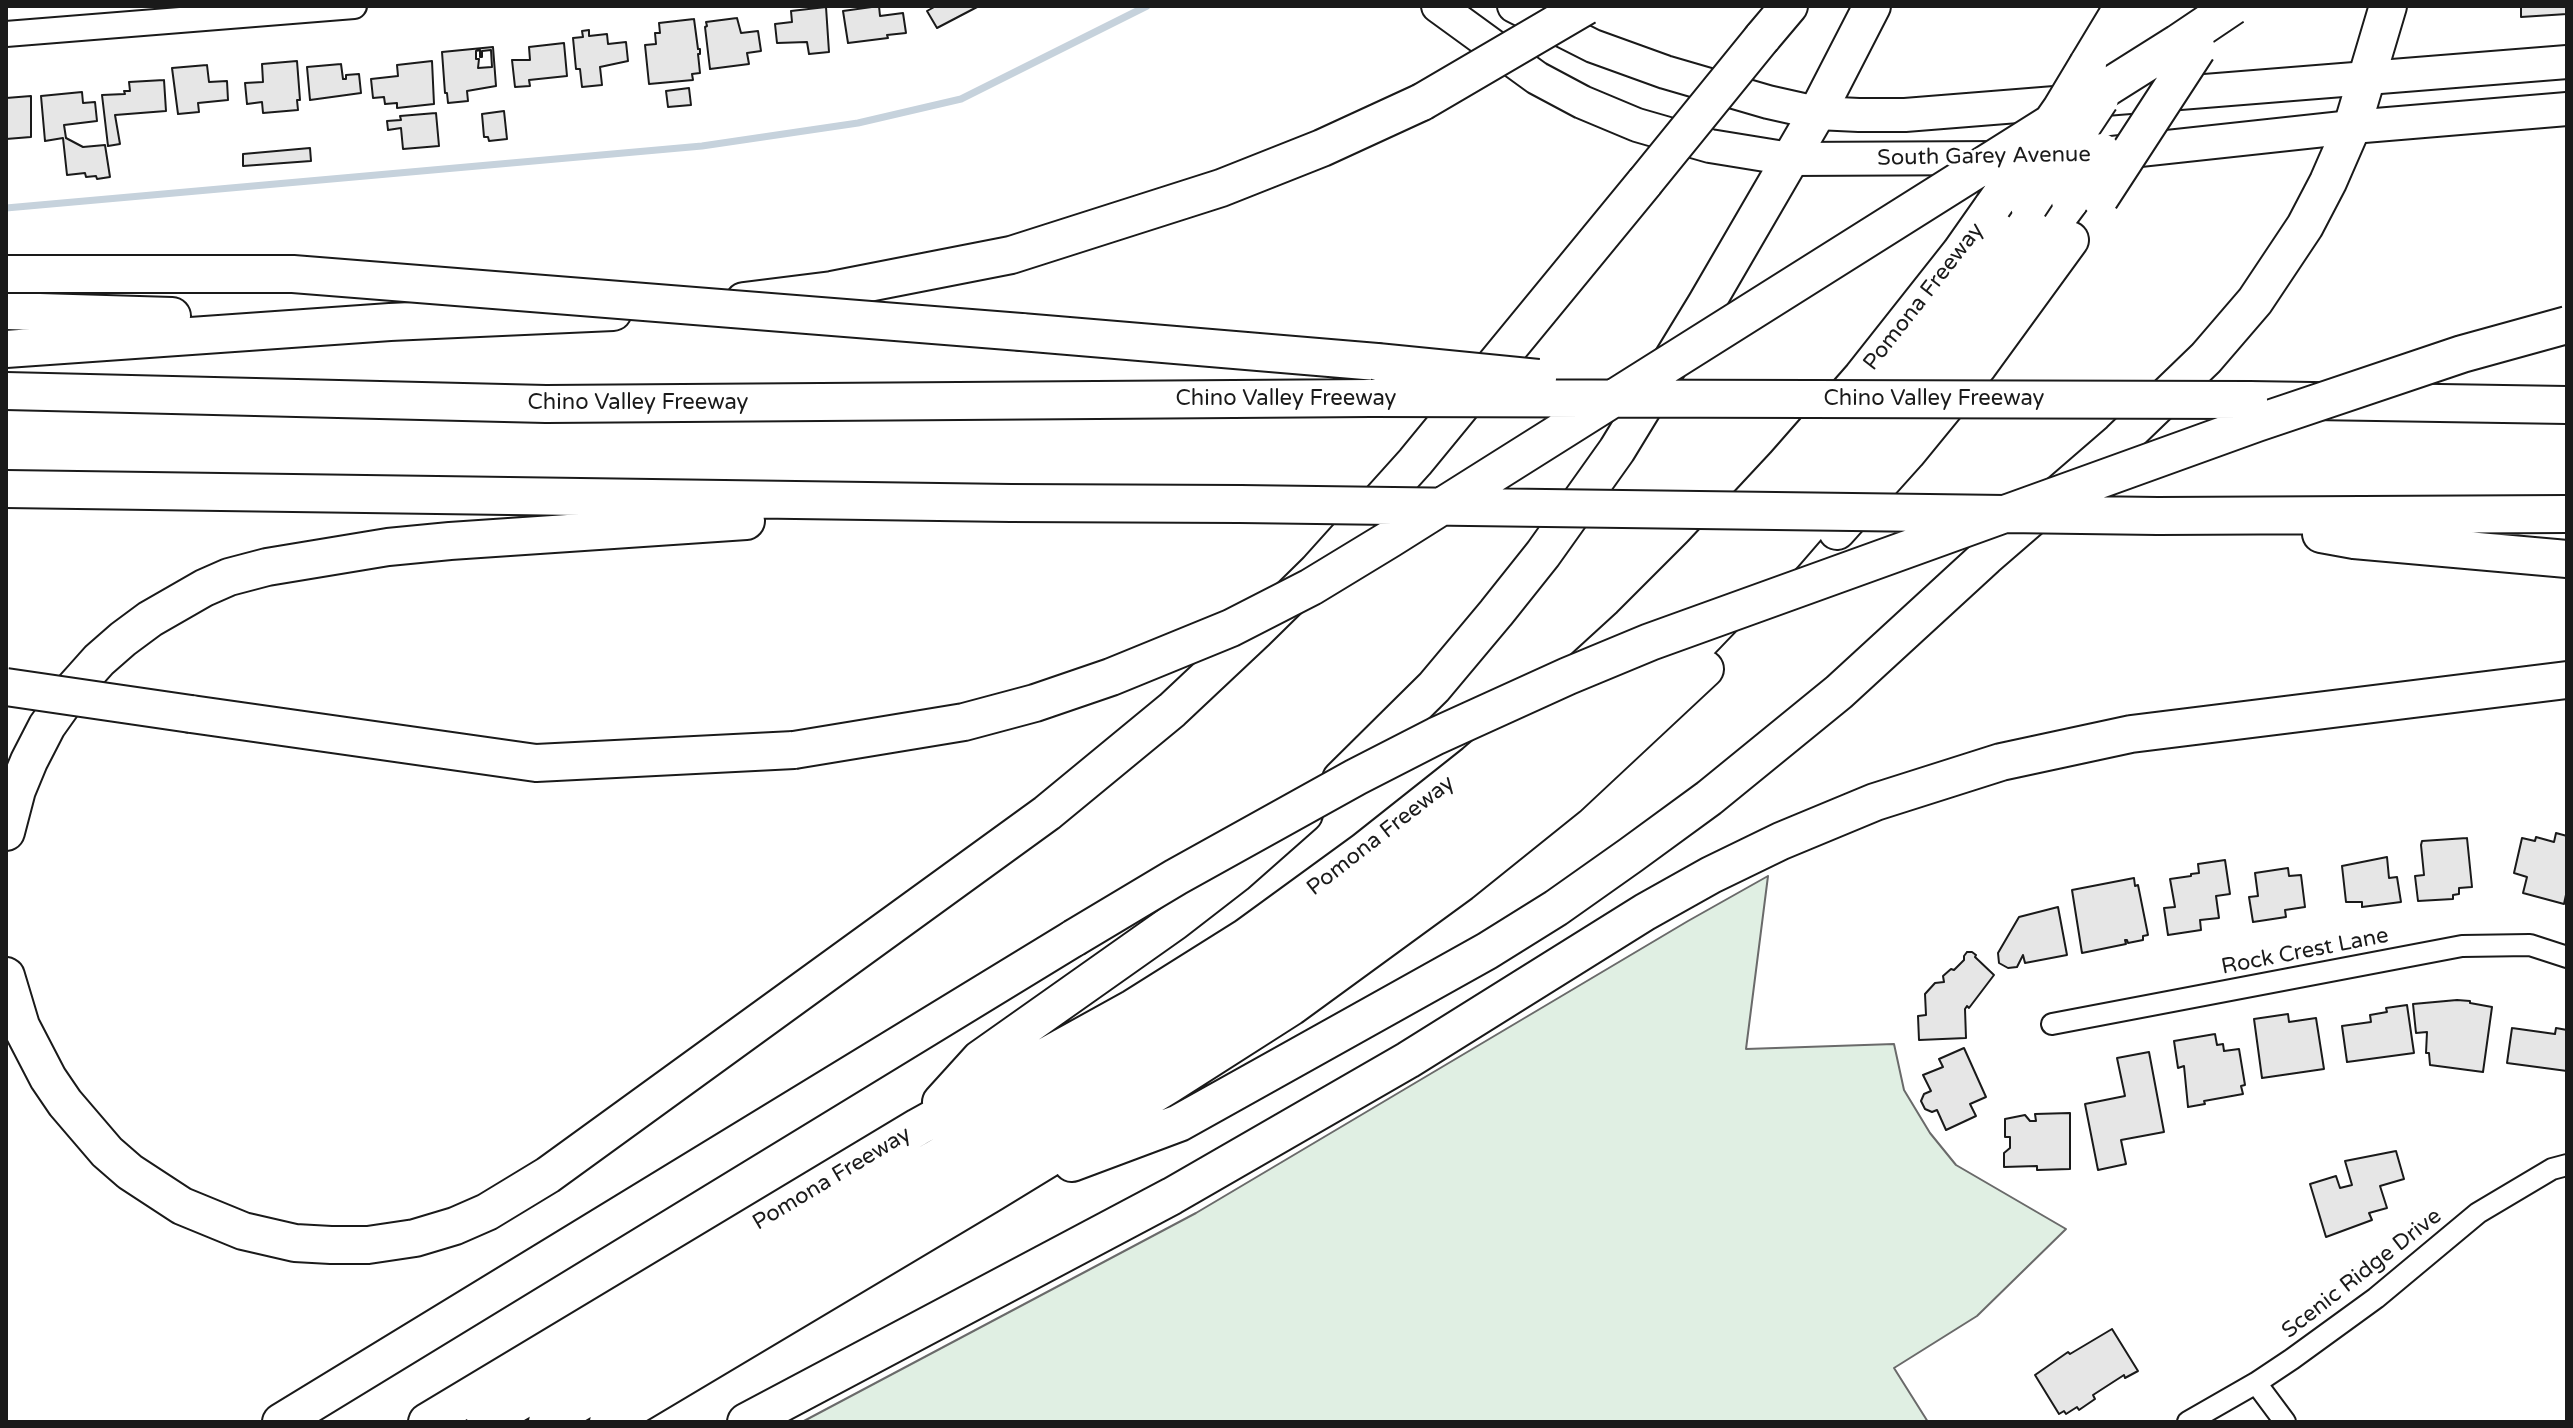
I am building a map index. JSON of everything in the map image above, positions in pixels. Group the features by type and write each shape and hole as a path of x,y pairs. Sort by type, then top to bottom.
{"highway":[{"path":"6,349 390,322 728,303 832,290 1011,255 1221,188 1322,148 1422,102 1586,6"},
{"path":"6,976 21,1026 65,1103 107,1152 130,1172 182,1206 243,1231 295,1243 331,1245 368,1245 415,1238 487,1212 548,1175 1034,823 1172,710 1237,650 1317,571 1405,473 1789,6"},
{"path":"918,1127 980,1059 1174,922 1271,845 1434,687 1543,554 1617,450 1817,113 1872,6"},
{"name":"Pomona Freeway","path":"427,1422 918,1127 1133,1008 1246,937 1364,851 1475,763 1630,626 1774,477 1895,337 1960,253 2061,109 2123,6"},
{"path":"485,1422 1106,1059 1262,959 1375,878 1536,746 1616,677 1755,537 1916,354 2029,206 2161,6"},
{"path":"2180,52 2195,6"},
{"path":"608,1422 992,1193 1291,1007 1461,883 1579,786 1730,645 1907,453 2030,297 2085,199 2180,52 2223,6"},
{"path":"6,687 536,763 794,750 964,722 1035,703 1111,677 1244,621 1311,587 2233,6"},
{"path":"992,1193 1179,1123 1487,951 1556,908 1709,798 1839,692 1986,557 2120,441 2206,358 2255,301 2305,226 2328,182 2352,127 2388,6"},
{"path":"547,1422 1180,1046 1312,961 1446,863 1689,653 1785,553 2085,199"},
{"path":"6,274 293,274 1377,362 1582,383 1678,399"},
{"path":"6,311 390,322"},
{"path":"281,1422 1176,877 1356,777 1515,700 1650,642 2257,423 2462,354 2567,325"},
{"name":"Chino Valley Freeway","path":"6,391 546,404 1371,398 2249,400 2567,405"},
{"path":"6,489 2241,518 2567,514"},
{"path":"6,832 17,790 29,761 47,726 74,688 99,660 150,619 178,601 229,577 310,558 450,541 1011,503"},
{"path":"2241,518 2354,540 2567,559"},
{"path":"746,1422 1172,1196 1408,1060 1645,912 1711,875 1821,824 1875,802 2001,762 2131,734 2567,680"}],"main road":[{"name":"South Garey Avenue","path":"1438,6 1537,78 1582,102 1637,125 1710,146 1790,159 2082,157 2352,127 2567,109"},
{"name":"South Garey Avenue","path":"1514,6 1593,46 1665,72 1817,113 1905,115 2567,62"}],"street":[{"path":"6,34 354,6"},
{"name":"Rock Crest Lane","path":"2052,1024 2462,946 2530,945 2567,957"},
{"name":"Scenic Ridge Drive","path":"2188,1422 2256,1383 2376,1298 2478,1213 2552,1169 2567,1165"},
{"path":"2256,1383 2285,1422"}],"green space":[{"path":"1768,876 1746,1049 1894,1044 1904,1090 1930,1133 1956,1165 2066,1229 1977,1316 1894,1368 1928,1422 802,1422 1196,1213"}],"building":[{"path":"879,6 880,16 903,13 906,33 848,43 843,11"},
{"path":"936,6 979,6 937,28 927,11"},
{"path":"2521,6 2567,6 2567,14 2521,17"},
{"path":"826,7 829,52 809,54 807,42 777,43 775,24 792,22 791,11"},
{"path":"737,18 741,33 758,31 761,51 747,53 749,64 710,69 706,22"},
{"path":"694,19 700,49 700,73 692,74 693,80 649,84 645,45 656,44 655,33 660,33 659,23"},
{"path":"589,30 589,36 607,34 608,44 626,42 628,61 600,67 602,85 582,87 580,69 576,69 573,38 583,37 582,31"},
{"path":"564,43 567,76 529,80 530,86 515,87 512,60 530,60 529,47"},
{"path":"493,47 496,86 467,91 468,101 448,103 442,52","holes":["480,50 480,57 482,51 491,50 492,67 478,68 476,51"]},
{"path":"297,61 298,110 263,113 262,102 247,104 245,83 263,82 262,64"},
{"path":"432,61 434,104 397,108 397,103 385,104 384,97 373,98 371,79 398,76 397,65"},
{"path":"341,64 343,79 346,75 359,74 361,93 310,100 307,67"},
{"path":"207,65 209,82 227,81 228,100 198,103 199,112 178,114 172,68"},
{"path":"164,80 166,111 115,115 120,144 108,146 102,95 125,94 124,91 130,91 129,82"},
{"path":"689,88 691,105 668,107 666,91"},
{"path":"82,92 83,103 95,102 97,121 64,125 66,138 83,147 105,145 110,177 97,179 96,176 86,177 85,173 67,175 63,138 45,141 41,96"},
{"path":"31,96 31,137 6,139 6,98"},
{"path":"504,111 507,139 489,141 488,137 484,137 482,114"},
{"path":"436,113 439,146 403,149 401,128 388,130 387,121 401,120 400,116"},
{"path":"310,148 311,161 243,166 243,154"},
{"path":"2556,833 2567,836 2564,904 2523,893 2527,877 2514,873 2522,838 2535,841 2536,837 2554,842"},
{"path":"2467,838 2472,887 2459,888 2459,894 2453,895 2453,899 2418,901 2415,876 2424,875 2422,841"},
{"path":"2387,857 2389,878 2397,877 2401,902 2362,907 2362,902 2346,902 2342,866"},
{"path":"2225,860 2230,894 2216,896 2219,918 2200,920 2201,930 2168,935 2164,908 2175,907 2170,879 2199,873 2198,864"},
{"path":"2288,868 2289,876 2301,875 2305,907 2285,910 2286,917 2253,922 2249,897 2258,896 2255,873"},
{"path":"2134,878 2148,935 2143,936 2143,940 2128,943 2125,940 2126,944 2082,953 2072,890"},
{"path":"2058,907 2067,955 2025,963 2023,955 2017,967 2008,968 1999,963 1998,953 2019,917"},
{"path":"1967,952 1976,955 1994,975 1965,1009 1966,1038 1919,1040 1918,1016 1926,1015 1925,994 1935,983 1944,982 1943,976 1964,960"},
{"path":"2457,1000 2492,1007 2483,1072 2430,1065 2429,1053 2426,1053 2427,1032 2416,1033 2413,1004"},
{"path":"2407,1005 2414,1053 2347,1062 2342,1026 2371,1022 2370,1015 2387,1012 2386,1008"},
{"path":"2288,1014 2289,1022 2316,1018 2324,1069 2262,1078 2254,1019"},
{"path":"2512,1028 2555,1034 2556,1028 2567,1030 2567,1071 2507,1063"},
{"path":"2215,1034 2217,1045 2223,1044 2224,1051 2239,1049 2245,1085 2241,1086 2243,1094 2188,1107 2184,1066 2178,1068 2174,1041"},
{"path":"1964,1048 1986,1097 1970,1104 1976,1116 1946,1130 1937,1110 1932,1112 1925,1109 1921,1101 1924,1094 1931,1091 1923,1075 1943,1067 1939,1059"},
{"path":"2149,1052 2164,1132 2121,1140 2126,1164 2098,1170 2085,1104 2125,1096 2117,1058"},
{"path":"2070,1113 2070,1169 2004,1167 2004,1153 2010,1148 2010,1137 2005,1137 2005,1119 2025,1115 2030,1121 2036,1121 2035,1114"},
{"path":"2396,1151 2404,1179 2380,1186 2387,1208 2369,1213 2372,1220 2326,1237 2310,1184 2336,1176 2340,1188 2352,1185 2345,1161"},
{"path":"2112,1329 2138,1371 2125,1378 2124,1375 2093,1395 2095,1399 2079,1410 2077,1407 2066,1414 2064,1411 2059,1414 2035,1375 2068,1352 2070,1354"}],"waterway":[{"path":"6,208 702,146 858,123 961,99 1147,6"}]}
